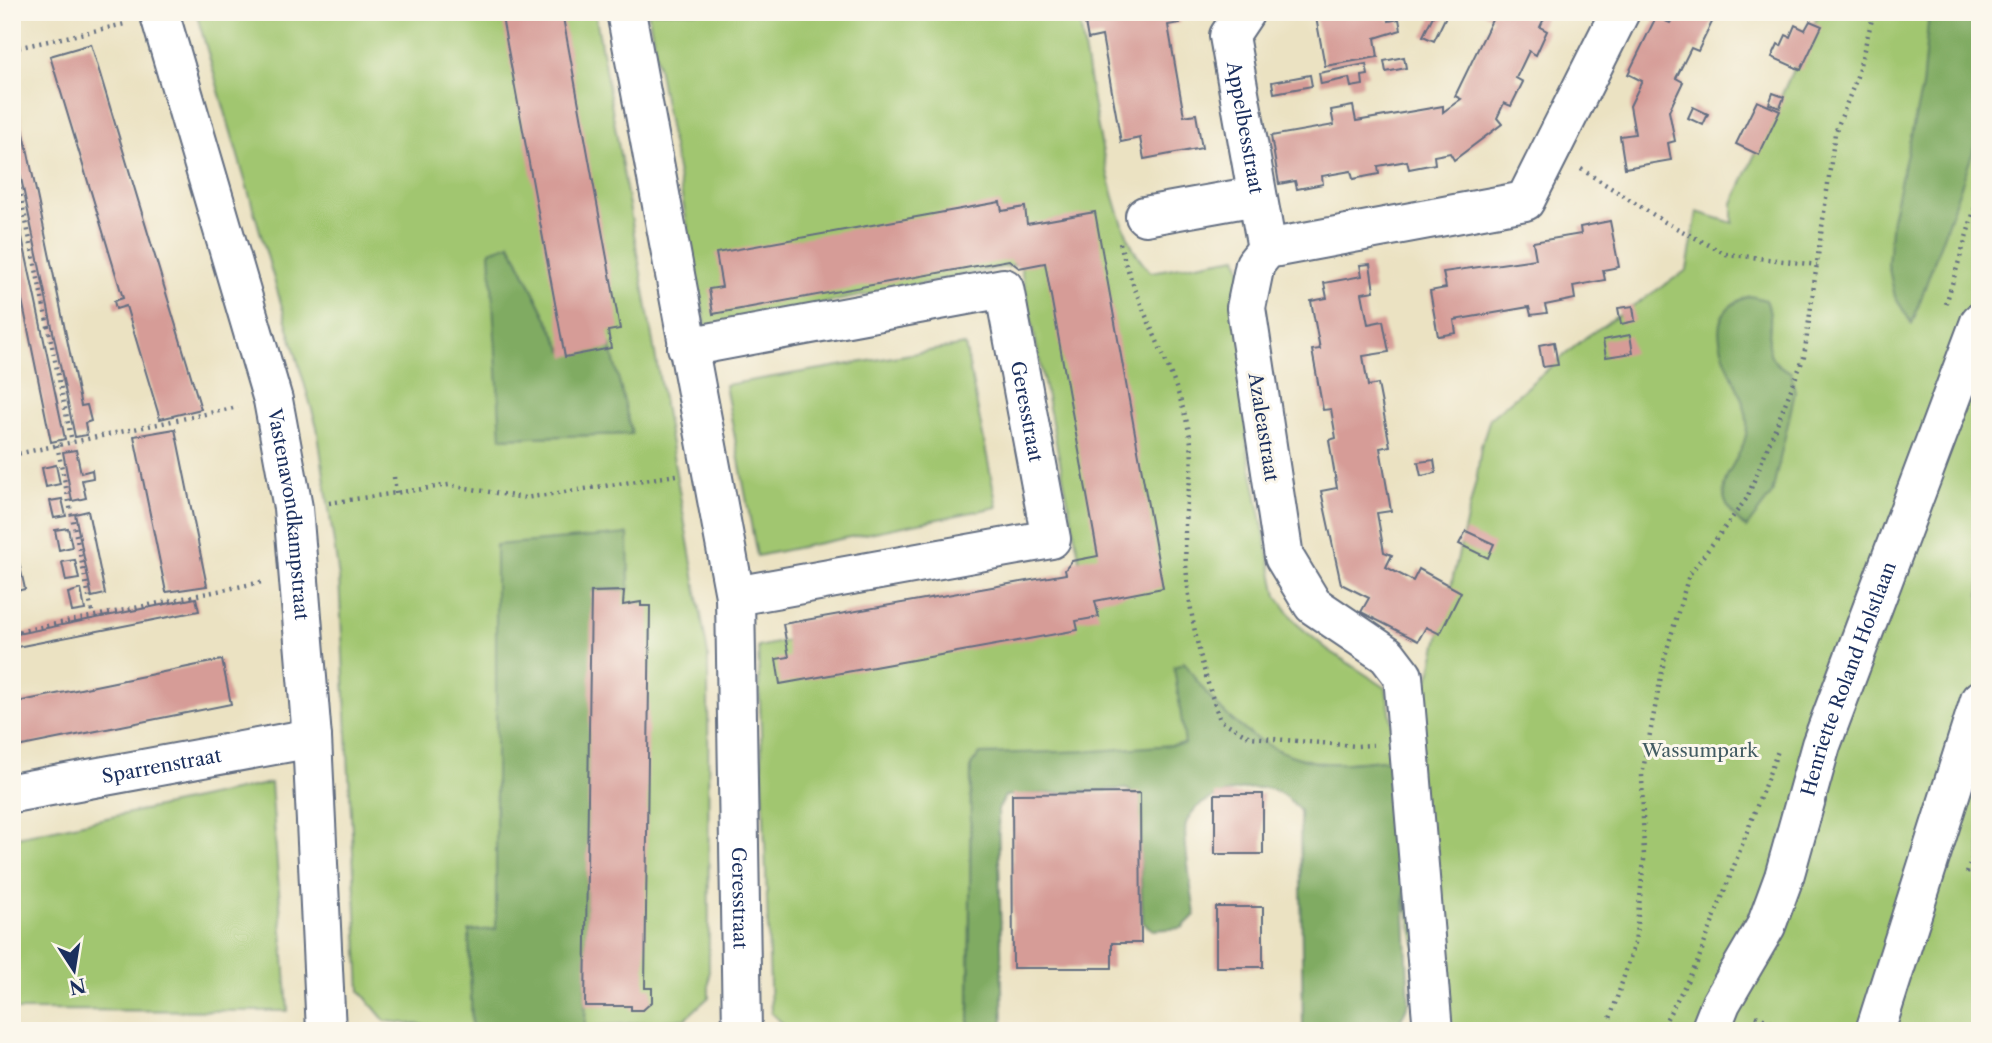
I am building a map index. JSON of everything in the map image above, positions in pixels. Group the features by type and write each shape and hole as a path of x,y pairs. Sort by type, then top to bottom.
{"street":[{"name":"Geresstraat","path":"626,12 735,596 742,1031"},
{"name":"Appelbesstraat","path":"1245,12 1229,36 1267,249"},
{"path":"1267,249 1525,201 1620,12"},
{"name":"Vastenavondkampstraat","path":"160,14 273,400 293,508 301,575 312,738 326,1031"},
{"path":"1145,216 1256,196"},
{"name":"Azaleastraat","path":"1267,249 1255,264 1246,308 1284,557 1313,605 1387,655 1403,676 1433,1031"},
{"name":"Geresstraat","path":"687,347 1004,288 1051,539 735,596"},
{"name":"Henriette Roland Holstlaan","path":"1710,1031 1721,1003 1766,926 1784,877 1821,745 1980,322"},
{"path":"1875,1031 1980,700"},
{"name":"Sparrenstraat","path":"12,793 312,738"}],"path":[{"path":"1606,1031 1635,943 1644,860 1642,775 1665,656 1689,576 1747,498 1804,357 1835,133 1856,80 1874,12"},
{"path":"12,49 160,14"},
{"path":"1551,149 1665,222 1726,254 1817,265"},
{"path":"12,154 72,442"},
{"path":"1145,216 1121,211 1119,243 1131,284 1184,411 1191,440 1184,531 1189,616 1201,668 1220,720 1250,737 1356,746 1408,741"},
{"path":"12,455 273,400"},
{"path":"57,445 93,616"},
{"path":"293,508 449,485 525,498 710,470"},
{"path":"394,477 396,493"},
{"path":"12,633 301,575"},
{"path":"1660,1031 1712,926 1783,736"},
{"path":"1971,1031 1980,1005"}],"green space":[{"path":"196,12 595,12 708,655 709,997 685,1019 585,1027 593,590 497,546 496,929 469,932 472,1030 385,1021 360,991 339,578 317,427","holes":["510,244 563,351 610,344 631,434 501,438"]},
{"path":"648,12 1078,12 1102,151 1123,225 1136,253 1151,272 1237,257 1245,282 1247,448 1277,596 1297,624 1327,649 1386,688 1398,759 1326,763 1295,757 1275,749 1224,713 1184,663 1185,744 971,765 969,1030 790,1030 771,1013 758,647 1083,576 1020,264 706,327"},
{"name":"Wassumpark","path":"1819,12 1980,12 1980,1031 1434,1031 1384,800 1431,670 1477,476 1481,446 1490,418 1586,337 1687,270 1697,212 1733,223 1733,203"},
{"path":"1929,12 1980,12 1980,125 1973,152 1912,324 1895,297 1888,264 1892,218 1922,87"},
{"path":"510,244 563,351 610,344 632,434 501,438 490,251"},
{"path":"1750,296 1766,300 1770,322 1769,350 1779,365 1791,372 1795,392 1772,494 1746,528 1731,512 1724,499 1724,486 1740,451 1747,422 1719,335 1721,319 1731,306"},
{"path":"965,345 997,507 757,556 725,385"},
{"path":"628,534 629,589 593,590 585,1027 472,1030 469,931 496,929 496,545"},
{"path":"1185,663 1224,713 1275,749 1295,757 1326,763 1398,759 1409,1002 1397,1029 1303,1031 1300,811 1275,790 1264,788 1242,789 1219,795 1198,807 1191,815 1186,824 1185,841 1195,915 1182,928 1153,930 1143,923 1137,798 1127,789 1005,796 998,810 1003,1030 969,1030 971,765 980,754 1095,751 1185,744 1174,667"},
{"path":"271,783 288,1011 12,1010 12,838"}],"building":[{"path":"501,12 562,12 620,329 608,331 611,348 565,357"},
{"path":"1083,12 1178,12 1180,23 1168,25 1184,116 1196,114 1202,148 1144,159 1140,138 1121,142 1102,36 1088,39"},
{"path":"1315,12 1387,12 1389,21 1399,19 1401,30 1375,38 1378,57 1325,66"},
{"path":"1435,12 1448,12 1434,41 1423,36"},
{"path":"1482,12 1547,12 1540,27 1547,31 1536,55 1529,51 1516,78 1523,82 1511,106 1504,103 1497,118 1502,124 1454,160 1450,153 1434,156 1435,164 1409,169 1407,161 1378,166 1379,174 1353,179 1351,171 1322,176 1323,184 1297,189 1295,181 1279,184 1271,136 1334,125 1331,110 1353,106 1356,121 1443,106 1443,112 1461,99 1455,96 1493,18"},
{"path":"1676,12 1717,12 1698,51 1691,48 1676,78 1683,82 1669,111 1675,141 1668,143 1671,160 1625,168 1620,136 1635,134 1630,106 1642,81 1628,74 1656,17 1670,23"},
{"path":"1810,21 1822,26 1801,70 1772,57 1786,35 1790,37 1795,25 1805,30"},
{"path":"91,44 201,409 160,419 126,306 116,309 114,301 123,298 50,56"},
{"path":"1404,57 1406,68 1386,72 1384,61"},
{"path":"1366,64 1368,75 1362,76 1363,85 1351,87 1349,78 1321,84 1319,73"},
{"path":"1310,75 1312,86 1274,93 1272,82"},
{"path":"12,76 81,406 87,405 91,421 85,423 87,435 75,437 12,135"},
{"path":"1773,93 1784,97 1780,108 1769,104"},
{"path":"1757,101 1780,111 1759,155 1736,144"},
{"path":"1693,107 1708,114 1703,125 1688,118"},
{"path":"12,190 65,439 51,442 12,251"},
{"path":"1000,202 1002,211 1025,207 1027,224 1095,212 1163,588 1095,601 1099,617 1076,621 1078,630 780,684 776,659 789,657 783,624 1066,574 1065,570 1072,561 1098,556 1045,263 1019,268 1009,260 713,314 709,289 722,287 716,253"},
{"path":"1610,221 1619,267 1603,270 1605,280 1573,286 1575,299 1545,305 1547,313 1531,315 1529,307 1454,320 1456,333 1438,336 1430,291 1446,288 1443,272 1536,259 1533,242 1581,234 1580,227"},
{"path":"1370,264 1374,291 1362,293 1368,324 1383,321 1389,352 1363,356 1368,386 1378,384 1390,446 1380,448 1391,511 1377,513 1384,552 1392,555 1386,567 1413,581 1419,569 1461,592 1440,634 1426,627 1418,641 1361,612 1369,598 1341,584 1321,491 1337,488 1329,440 1336,438 1331,409 1323,410 1312,350 1320,349 1311,301 1327,298 1324,283 1362,276 1360,265"},
{"path":"1633,306 1635,321 1621,324 1618,308"},
{"path":"1630,335 1633,353 1606,357 1603,340"},
{"path":"1554,342 1558,365 1543,367 1539,345"},
{"path":"175,429 207,586 166,592 134,436"},
{"path":"76,450 81,473 92,470 93,478 82,480 86,498 72,501 63,452"},
{"path":"1434,460 1436,473 1421,476 1418,462"},
{"path":"56,465 60,484 46,487 42,468"},
{"path":"62,499 66,516 54,518 50,501"},
{"path":"88,511 105,594 92,597 75,514"},
{"path":"68,528 72,547 59,550 55,530"},
{"path":"1466,531 1494,544 1488,558 1459,544"},
{"path":"18,558 25,589 12,592 12,560"},
{"path":"75,560 79,579 66,581 62,562"},
{"path":"81,589 85,610 72,612 68,593"},
{"path":"624,591 623,605 641,602 641,606 650,606 645,988 652,988 652,1002 643,1010 631,1010 631,1006 585,1006 591,592"},
{"path":"196,598 199,611 12,648 12,635"},
{"path":"222,660 231,704 12,748 12,703"},
{"path":"1140,793 1141,943 1112,943 1112,968 1013,968 1012,794"},
{"path":"1215,794 1263,794 1263,854 1215,854"},
{"path":"1216,907 1263,907 1263,967 1216,967"}]}
